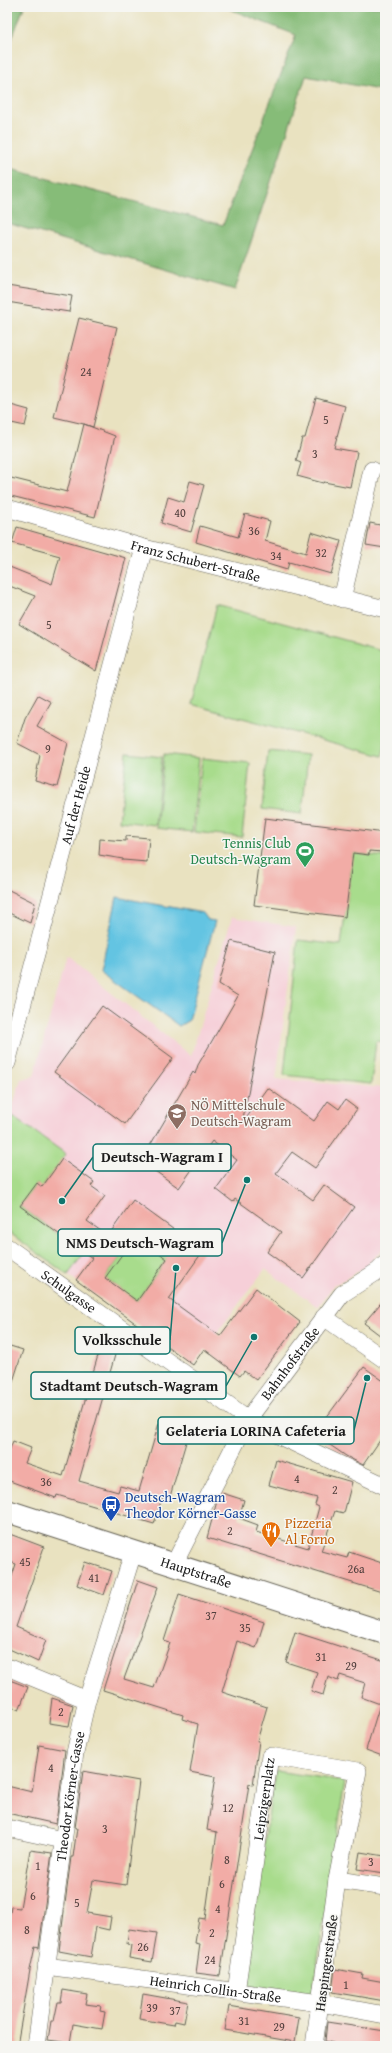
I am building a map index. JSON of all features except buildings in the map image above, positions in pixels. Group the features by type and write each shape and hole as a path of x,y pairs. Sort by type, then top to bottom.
{"main road":[{"name":"Hauptstraße","path":"7,1511 133,1554 385,1633"}],"street":[{"path":"342,599 372,470"},
{"name":"Franz Schubert-Straße","path":"7,508 144,548 385,609"},
{"name":"Auf der Heide","path":"7,1063 144,548"},
{"name":"Schulgasse","path":"7,1247 248,1419 284,1438 385,1486"},
{"name":"Bahnhofstraße","path":"173,1566 248,1419 342,1294 378,1271 385,1264"},
{"path":"324,1317 385,1360"},
{"name":"Theodor Körner-Gasse","path":"36,2046 75,1753 87,1700 133,1554"},
{"path":"7,1668 87,1700"},
{"name":"Leipzigerplatz","path":"236,1992 270,1756 358,1771 337,1880"},
{"path":"7,1828 63,1840"},
{"path":"337,1880 385,1887"},
{"name":"Haspingerstraße","path":"314,2046 337,1880"},
{"name":"Heinrich Collin-Straße","path":"46,1966 320,2003 385,2015"}],"shaded area":[{"path":"232,917 296,927 276,1079 385,1088 385,1246 367,1266 333,1286 318,1307 265,1269 193,1365 7,1231 7,1125 21,1079 34,1076 66,957 191,1056"}],"green space":[{"path":"7,7 24,7 7,51"},
{"path":"224,7 385,7 385,91 306,76 235,290 7,223 7,168 223,225 296,35"},
{"path":"217,605 385,651 385,746 382,756 191,704"},
{"path":"268,751 308,755 302,814 262,809"},
{"path":"127,753 162,757 155,825 119,821"},
{"path":"164,754 199,758 192,832 156,828"},
{"path":"202,758 250,763 242,837 194,832"},
{"path":"353,853 385,857 385,1042 376,1041 371,1084 284,1075 298,940 341,945"},
{"path":"10,1114 66,1154 42,1187 37,1183 20,1206 84,1253 68,1275 7,1231 7,1125"},
{"path":"136,1235 167,1259 137,1301 105,1278"},
{"path":"275,1771 345,1781 312,1997 243,1986"}],"water":[{"path":"117,897 203,913 208,920 215,921 189,1020 179,1026 101,970"}],"place":[{"name":"Tennis Club Deutsch-Wagram","path":"305,868"},
{"name":"NÖ Mittelschule Deutsch-Wagram","path":"177,1130"},
{"name":"NMS Deutsch-Wagram","path":"247,1180"},
{"name":"Deutsch-Wagram I","path":"62,1201"},
{"name":"Volksschule","path":"176,1268"},
{"name":"Stadtamt Deutsch-Wagram","path":"254,1337"},
{"name":"Gelateria LORINA Cafeteria","path":"367,1378"},
{"name":"Deutsch-Wagram Theodor Körner-Gasse","path":"111,1522"},
{"name":"Pizzeria Al Forno","path":"271,1548"}]}
